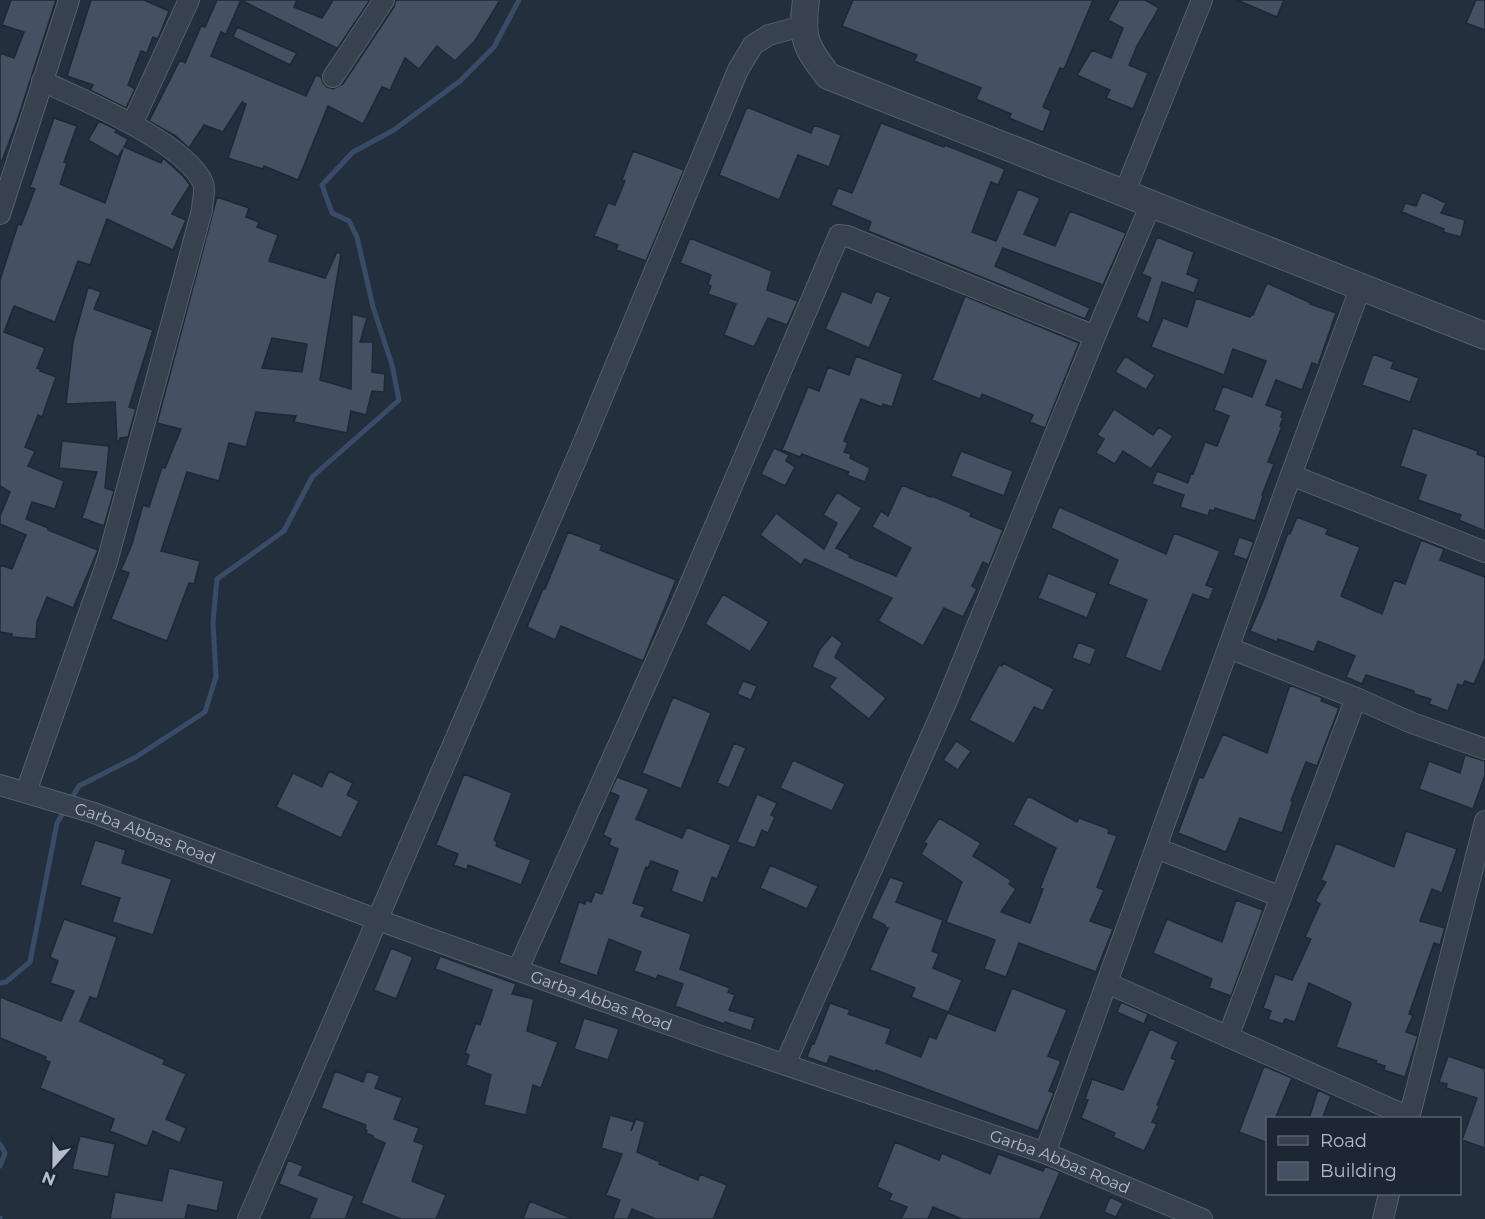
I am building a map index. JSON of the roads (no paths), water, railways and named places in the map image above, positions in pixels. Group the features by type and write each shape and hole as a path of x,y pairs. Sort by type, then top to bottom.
{"street":[{"path":"0,213 8,161 42,81 69,0"},
{"path":"132,124 189,0"},
{"path":"333,77 384,0"},
{"path":"806,0 802,26 808,50 828,76 1485,336"},
{"path":"1124,194 1202,0"},
{"path":"248,1219 577,457 738,70 753,45 769,34 802,26"},
{"path":"26,792 107,562 202,210 204,185 190,162 132,124 42,81"},
{"path":"785,1064 945,705 1151,204"},
{"path":"518,969 679,610 838,235 847,236 1095,336"},
{"path":"1046,1154 1361,286"},
{"path":"1291,475 1485,552"},
{"path":"1229,648 1356,698 1412,723 1485,748"},
{"path":"1228,1037 1356,698"},
{"name":"Garba Abbas Road","path":"0,785 94,813 378,920 698,1035 1046,1154 1202,1219"},
{"path":"1409,1117 1485,821"},
{"path":"1156,848 1281,897"},
{"path":"1107,983 1407,1117"},
{"path":"1383,1219 1389,1195"}],"waterway":[{"path":"0,983 6,982 30,962 57,823 79,786 136,757 205,712 216,677 213,622 217,579 284,531 312,477 399,400 392,365 373,307 357,237 349,221 332,213 322,185 353,152 394,130 460,81 494,47 519,0"},
{"path":"0,1144 5,1153 0,1166"}]}
